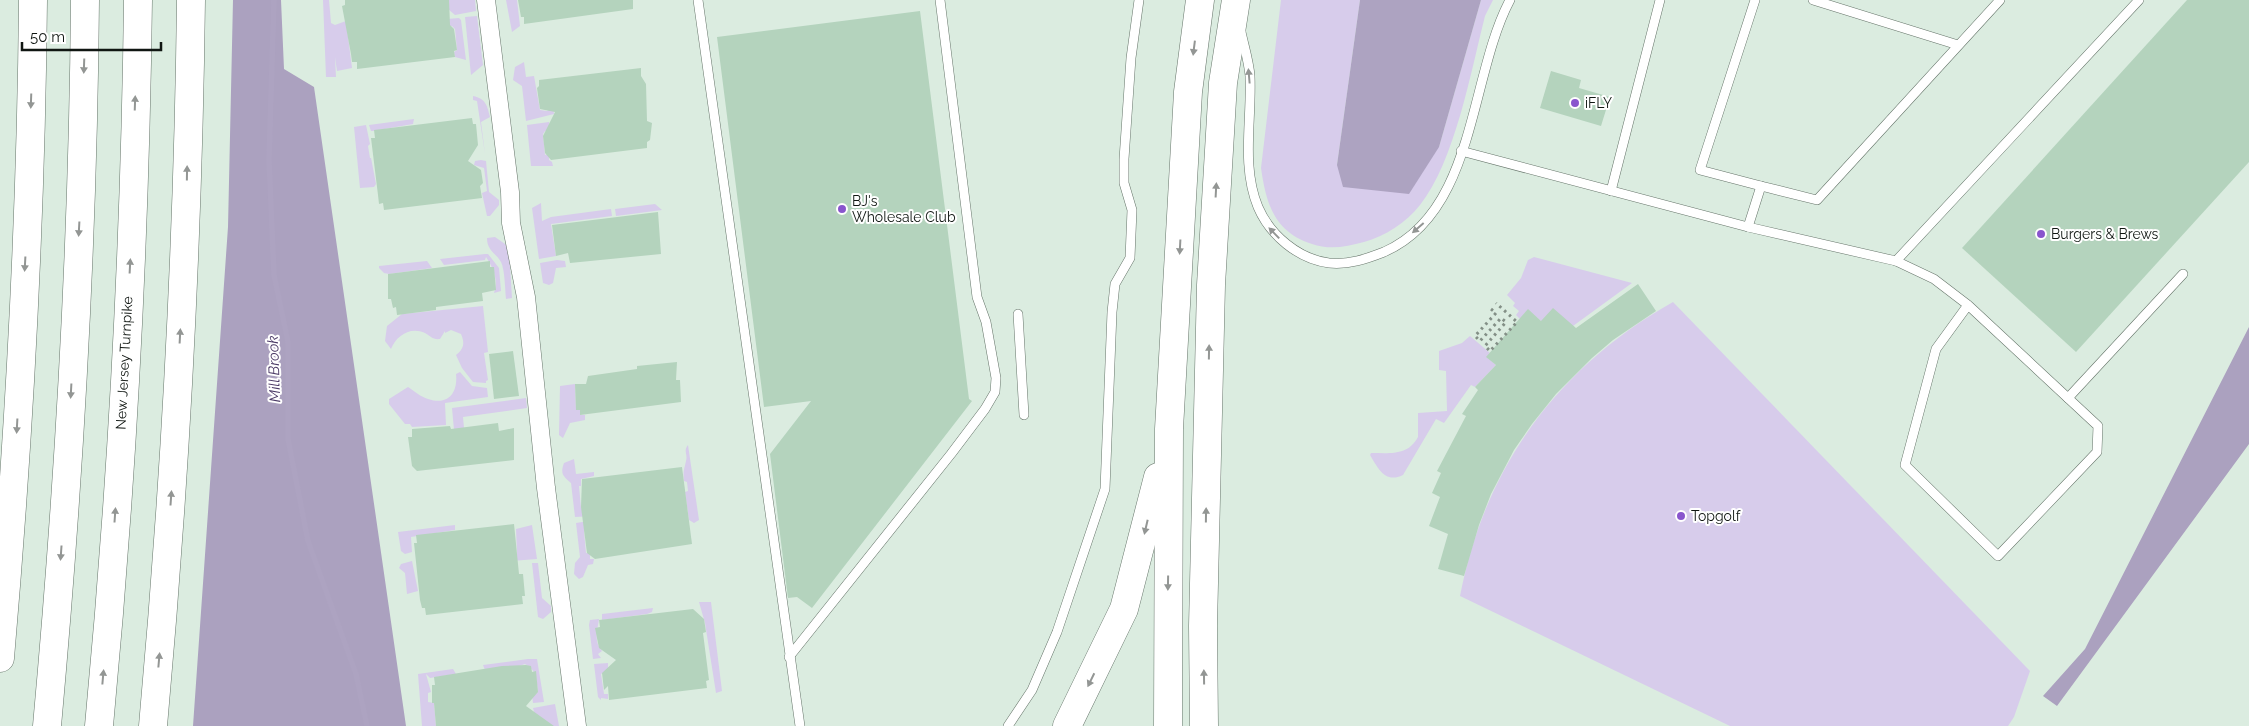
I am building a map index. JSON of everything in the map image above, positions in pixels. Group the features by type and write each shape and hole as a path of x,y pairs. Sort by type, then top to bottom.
{"highway":[{"path":"0,658 16,437 26,258 34,0"},
{"path":"47,726 69,439 79,222 85,0"},
{"name":"New Jersey Turnpike","path":"99,726 120,446 130,269 138,0"},
{"path":"153,726 174,447 184,260 190,0"},
{"path":"1168,726 1170,429 1188,92 1200,0"},
{"path":"1204,726 1203,616 1211,284 1223,83 1236,3"},
{"path":"1067,726 1124,609 1170,429"}],"street":[{"path":"486,0 510,192 511,223 526,297 546,488 577,726"}],"lane":[{"path":"698,0 800,726"},
{"path":"789,656 986,409 994,392 996,378 986,322 977,297 940,0"},
{"path":"1008,726 1032,690 1057,632 1106,489 1112,312 1115,284 1130,258 1132,210 1124,184 1124,159 1132,58 1139,0"},
{"path":"1236,3 1250,75 1249,174 1258,206 1267,226 1282,241 1308,258 1342,264 1360,261 1392,248 1408,237 1431,216 1448,190 1475,112 1497,32 1510,0"},
{"path":"1611,191 1660,0"},
{"path":"1755,0 1700,170 1817,200 2000,0"},
{"path":"1812,0 1958,45"},
{"path":"1896,261 2139,0"},
{"path":"1461,151 1748,227 1896,261 1934,279 1968,305 2098,426 2096,452 1998,556 1905,465 1936,349 1968,305"},
{"path":"1748,227 1761,186"},
{"path":"2068,398 2183,274"},
{"path":"1018,314 1024,415"}],"path":[{"path":"1491,309 1496,313 1475,336 1480,341 1501,318 1506,322 1485,346 1490,351 1517,322 1496,303"}],"shaded area":[{"path":"233,0 281,0 284,69 314,87 406,726 193,726 228,227"},
{"path":"323,0 329,0 331,23 335,25 346,21 352,68 337,71 335,57 336,77 326,77"},
{"path":"449,0 475,0 476,11 455,15 448,9"},
{"path":"506,0 517,0 520,26 512,32"},
{"path":"1281,0 1360,0 1337,165 1439,147 1481,0 1493,0 1485,16 1468,88 1452,140 1443,165 1432,187 1420,205 1408,218 1395,228 1364,242 1338,247 1325,247 1299,239 1280,224 1269,204 1261,168"},
{"path":"1360,0 1481,0 1439,147 1409,194 1343,187 1337,165"},
{"path":"477,16 483,65 471,75 465,17"},
{"path":"459,18 461,20 466,60 455,57 454,52 457,50 455,29 452,26 447,27 447,19"},
{"path":"524,62 526,77 534,76 540,110 547,111 553,106 554,114 526,121 522,86 513,80 515,67"},
{"path":"473,96 485,103 490,117 481,122 485,154 477,101 473,100"},
{"path":"414,119 413,124 373,131 371,131 369,125"},
{"path":"549,122 550,131 545,131 543,134 545,155 549,154 549,160 553,166 531,166 527,125"},
{"path":"366,125 370,144 368,146 370,158 376,184 374,187 360,188 354,127"},
{"path":"475,161 486,161 489,192 499,200 499,205 490,216 487,216 482,193 487,191 484,168 474,165"},
{"path":"541,203 542,221 551,217 611,209 612,216 551,224 556,256 539,259 532,208"},
{"path":"655,204 662,210 616,216 615,209"},
{"path":"495,237 505,244 509,250 512,298 506,299 501,262 490,249 487,242 487,238"},
{"path":"488,254 499,268 501,291 494,293 496,284 494,274 486,257 485,260 444,265 440,259"},
{"path":"1534,257 1632,283 1573,326 1541,321 1528,310 1520,319 1516,315 1519,311 1513,306 1515,303 1507,295 1521,278 1528,260"},
{"path":"557,260 565,261 566,267 556,268 553,283 549,285 543,283 540,263"},
{"path":"427,261 432,268 389,274 384,273 379,268 379,266"},
{"name":"Topgolf","path":"1673,302 2030,671 2014,717 2008,726 1730,726 1460,596 1472,549 1488,504 1508,463 1533,425 1562,389 1595,357 1632,328"},
{"path":"483,306 488,352 484,353 488,380 486,383 473,382 462,368 456,355 463,346 461,334 451,330 445,333 445,331 440,339 438,339 419,331 409,332 400,336 391,349 385,341 387,326 402,314"},
{"path":"2249,327 2249,444 2057,706 2043,696 2085,649"},
{"path":"1470,336 1490,353 1487,357 1496,365 1475,387 1471,385 1444,423 1436,419 1403,475 1391,478 1387,476 1376,465 1370,455 1371,453 1398,452 1409,448 1418,437 1418,413 1447,411 1446,371 1439,370 1439,351 1462,343"},
{"path":"460,372 472,386 487,388 488,397 445,403 446,425 412,427 410,424 405,424 389,404 389,399 408,387 428,399 442,401 447,399 454,392 456,374"},
{"path":"575,384 576,409 580,410 580,415 585,415 585,420 570,423 563,438 559,435 560,386"},
{"path":"526,398 527,408 463,417 464,428 454,430 452,408"},
{"path":"688,445 699,520 694,523 689,520 685,492 688,491 687,482 684,481 686,449"},
{"path":"574,459 576,474 594,472 594,476 581,479 581,486 579,486 581,508 593,516 575,517 571,483 562,472 564,463"},
{"path":"589,521 584,532 586,553 590,553 590,559 594,559 593,564 588,565 583,577 579,579 574,574 575,563 580,557 576,523"},
{"path":"455,525 455,530 411,537 412,552 405,554 401,551 398,532"},
{"path":"532,525 537,559 511,561 517,553 516,529"},
{"path":"412,561 418,591 407,594 405,573 399,568 401,564"},
{"path":"532,563 538,563 542,598 551,606 551,612 543,619 538,617"},
{"path":"699,602 711,602 722,691 716,693 705,623"},
{"path":"653,608 652,612 647,614 602,620 602,614"},
{"path":"599,619 597,639 602,651 598,654 601,658 593,659 589,625 590,620"},
{"path":"537,659 544,702 533,703 532,695 538,691 536,678 532,669 525,664 485,670 483,665"},
{"path":"608,663 608,670 601,674 604,694 608,694 608,699 601,698 601,700 598,697 594,664"},
{"path":"453,669 456,674 430,678 426,674 431,692 428,693 428,702 434,703 436,726 422,726 418,674"},
{"path":"555,704 559,726 543,726 541,717 535,715 533,708"}],"building":[{"path":"345,0 449,0 450,25 454,29 457,50 454,51 455,57 357,69 357,62 352,62 342,6 345,5"},
{"path":"518,0 633,0 633,9 524,24 524,17 521,17"},
{"path":"2187,0 2249,0 2249,162 2076,352 1962,248"},
{"name":"BJ's Wholesale Club","path":"920,11 969,399 972,401 812,608 797,597 788,598 770,454 811,401 764,407 717,37"},
{"path":"641,68 641,76 646,84 647,121 652,123 647,148 551,160 545,153 543,136 555,112 540,109 537,88 539,80"},
{"name":"iFLY","path":"1551,71 1581,80 1579,88 1610,97 1601,126 1540,108"},
{"path":"472,118 473,124 476,124 478,145 468,161 481,170 483,183 480,186 482,198 384,210 383,203 379,204 371,138 375,138 374,130"},
{"path":"658,212 661,254 570,263 568,253 556,256 552,225"},
{"path":"490,261 490,267 494,267 496,290 482,293 483,301 436,307 436,310 397,315 396,307 393,308 391,299 388,299 388,274"},
{"path":"1638,284 1656,311 1613,340 1592,358 1556,394 1532,424 1514,450 1491,494 1479,525 1464,576 1438,569 1448,534 1429,526 1440,497 1432,493 1441,473 1437,471 1466,416 1462,414 1478,390 1475,387 1496,365 1486,357 1528,309 1541,321 1553,308 1576,328"},
{"path":"513,351 519,396 494,399 489,354"},
{"path":"677,362 676,380 680,380 681,402 580,415 580,410 576,410 575,384 586,384 588,376 637,369 637,366"},
{"path":"498,423 499,431 514,428 514,460 417,471 412,466 408,437 412,437 412,429 450,426 451,429"},
{"path":"682,467 692,544 595,559 587,553 581,507 582,479"},
{"path":"514,524 519,574 523,574 525,596 522,596 523,604 426,615 425,608 422,608 420,600 414,543 417,543 416,535"},
{"path":"693,609 704,619 706,632 703,633 709,680 706,681 707,688 609,700 608,686 604,690 602,673 616,660 599,648 595,628 600,627 599,620"},
{"path":"502,666 531,666 532,672 536,671 538,692 526,706 554,726 436,726 434,703 432,703 432,685 435,685 434,677"}],"waterway":[{"name":"Mill Brook","path":"274,0 269,159 274,275 288,342 288,439 308,541 356,674 367,726"}],"place":[{"name":"iFLY","path":"1575,103"},
{"name":"BJ's Wholesale Club","path":"842,209"},
{"name":"Burgers & Brews","path":"2041,234"},
{"name":"Topgolf","path":"1681,516"}]}
